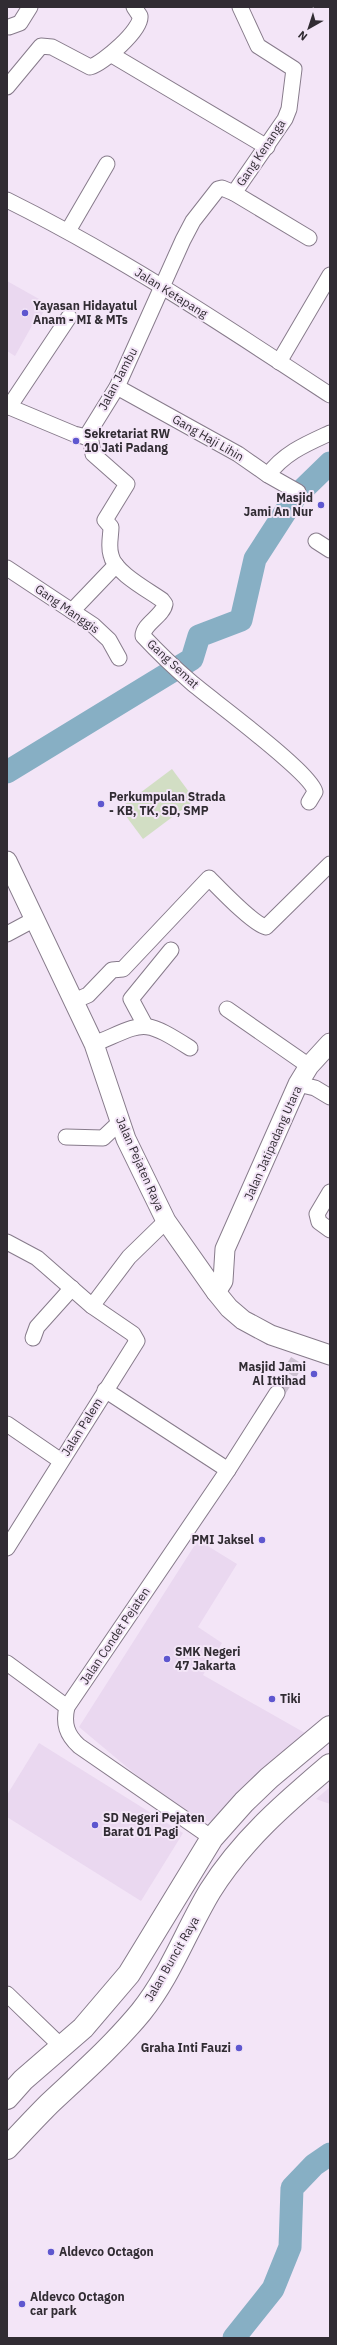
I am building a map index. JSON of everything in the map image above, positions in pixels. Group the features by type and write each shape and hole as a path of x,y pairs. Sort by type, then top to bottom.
{"main road":[{"path":"7,2098 23,2080 83,2028 129,1974 212,1838 244,1802 269,1778 330,1727"},
{"name":"Jalan Buncit Raya","path":"7,2148 48,2105 106,2052 141,2012 156,1991 214,1886 250,1838 272,1815 330,1764"},
{"path":"171,1904 189,1908 196,1917"}],"street":[{"path":"8,27 20,23 30,7"},
{"path":"7,88 41,46 52,47 90,67 112,54 139,23 140,16 134,7"},
{"name":"Gang Kenanga","path":"163,286 193,221 218,189 222,188 234,193 267,147 287,114 294,69 258,46 240,7"},
{"path":"112,54 267,147"},
{"path":"68,231 107,164"},
{"path":"234,193 309,238"},
{"name":"Jalan Ketapang","path":"7,200 68,231 163,286 330,395"},
{"path":"279,362 330,275"},
{"name":"Jalan Jambu","path":"86,437 117,387 163,286"},
{"path":"69,317 8,406 74,434 86,437 91,441 93,454 127,484 105,520 111,527 111,556 116,565 72,610"},
{"name":"Gang Haji Lihin","path":"117,387 238,454 268,475 298,492"},
{"path":"268,475 276,464 294,450 330,433"},
{"path":"316,541 330,550"},
{"name":"Gang Semat","path":"116,565 164,603 163,610 143,634 191,682 282,755 309,780 315,790 309,802"},
{"name":"Gang Manggis","path":"7,568 72,610 102,634 119,658"},
{"name":"Jalan Pejaten Raya","path":"7,862 94,1044 129,1145 166,1221 198,1270 229,1308 255,1328 303,1352 330,1355"},
{"path":"74,1001 88,995 112,970 123,969 209,878 261,925 266,927 330,864"},
{"path":"7,934 35,919"},
{"path":"145,1026 131,999 171,950"},
{"path":"227,1008 309,1066"},
{"path":"94,1044 131,1028 145,1026 160,1029 190,1048"},
{"name":"Jalan Jatipadang Utara","path":"216,1292 223,1281 226,1249 298,1084 309,1066 330,1043"},
{"path":"298,1084 315,1088 330,1097"},
{"path":"66,1137 103,1138 121,1121"},
{"path":"330,1192 317,1214 319,1222 330,1230"},
{"path":"92,1306 129,1257 166,1221"},
{"path":"8,1243 37,1258 92,1306 137,1339 135,1348 105,1390"},
{"name":"Jalan Jatipadang Utara","path":"198,1270 212,1262 226,1249"},
{"path":"33,1338 37,1327 72,1288"},
{"name":"Jalan Palem","path":"7,1548 105,1390 228,1470"},
{"name":"Jalan Condet Pejaten","path":"67,1707 228,1470 277,1393"},
{"path":"7,1424 61,1461"},
{"path":"7,1663 67,1707 66,1729 71,1738 79,1746 212,1838"},
{"path":"7,1994 62,2047"}],"shaded area":[{"name":"Yayasan Hidayatul Anam - MI & MTs","path":"7,281 48,304 37,323 34,322 15,356 7,351"},
{"path":"198,1540 237,1564 198,1627 222,1643 203,1675 305,1733 212,1821 200,1820 140,1778 79,1727"},
{"name":"SD Negeri Pejaten Barat 01 Pagi","path":"39,1743 183,1833 141,1901 7,1817 7,1795"},
{"path":"330,1787 330,1804 316,1799"}],"green space":[{"path":"172,769 195,800 143,839 120,808"}],"waterway":[{"path":"7,772 192,659 199,636 241,620 255,559 295,497 330,463"},
{"path":"234,2338 273,2289 290,2247 292,2188 314,2165 330,2154"}],"tunnel":[{"path":"277,1393 300,1357"}],"place":[{"name":"Yayasan Hidayatul Anam - MI & MTs","path":"25,313"},
{"name":"Sekretariat RW 10 Jati Padang","path":"76,441"},
{"name":"Masjid Jami An Nur","path":"321,505"},
{"name":"Perkumpulan Strada - KB, TK, SD, SMP","path":"101,804"},
{"name":"Masjid Jami Al Ittihad","path":"314,1374"},
{"name":"PMI Jaksel","path":"262,1540"},
{"name":"SMK Negeri 47 Jakarta","path":"167,1659"},
{"name":"Tiki","path":"272,1699"},
{"name":"SD Negeri Pejaten Barat 01 Pagi","path":"95,1825"},
{"name":"Graha Inti Fauzi","path":"239,2048"},
{"name":"Aldevco Octagon","path":"51,2252"},
{"name":"Aldevco Octagon car park","path":"22,2304"}]}
